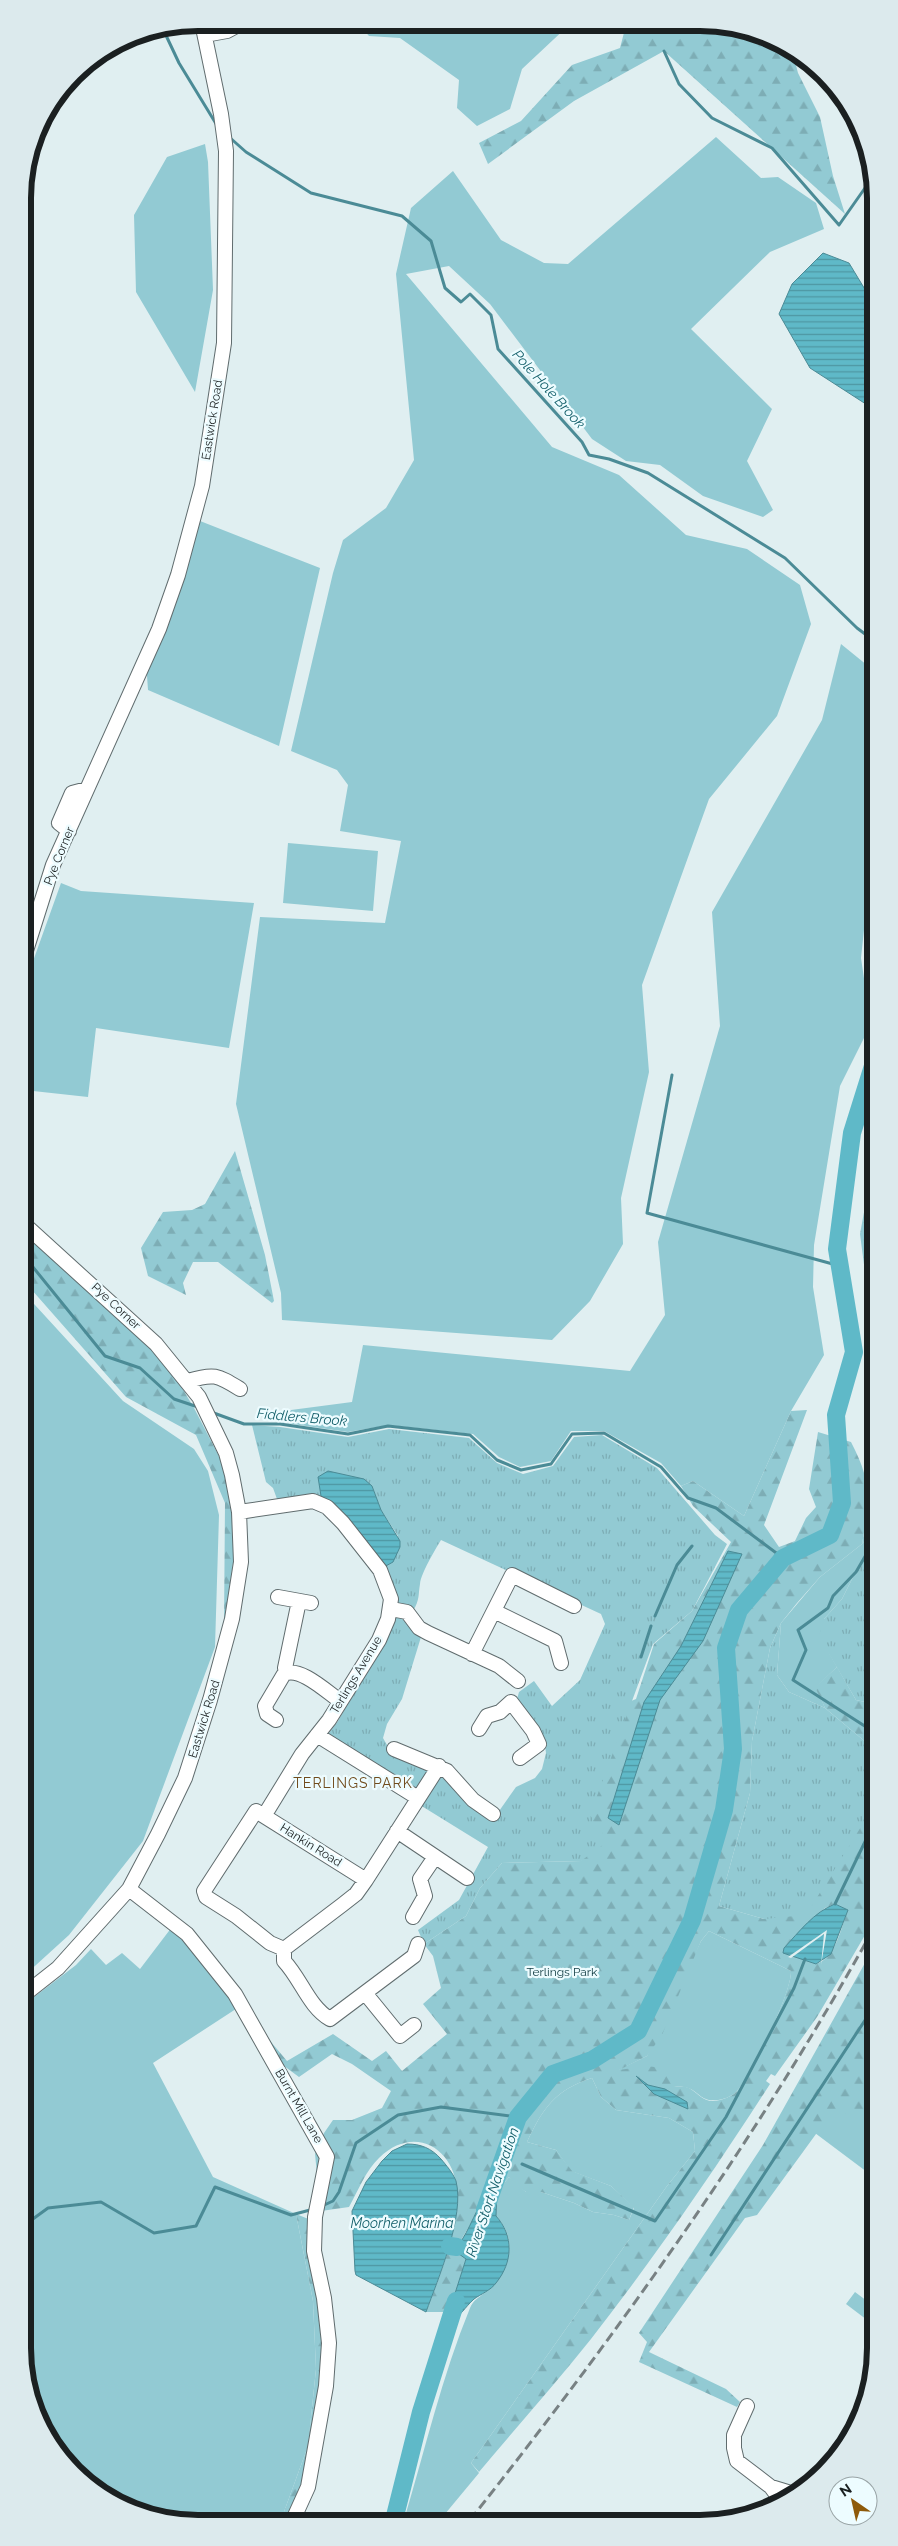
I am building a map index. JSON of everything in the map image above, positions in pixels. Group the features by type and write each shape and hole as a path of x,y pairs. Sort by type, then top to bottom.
{"street":[{"name":"Eastwick Road","path":"69,830 59,823 72,793 88,788 152,647 178,575 202,486 209,445 224,343 226,151 221,114 204,31"},
{"name":"Pye Corner","path":"32,933 53,865 69,830"},
{"name":"Pye Corner","path":"32,1231 146,1334 188,1381 199,1397"},
{"path":"188,1381 209,1374 217,1375 240,1389"},
{"name":"Eastwick Road","path":"31,1989 58,1968 130,1889 186,1778 210,1700 238,1591 241,1562 239,1512 226,1453 199,1397"},
{"path":"239,1512 314,1501 327,1507 344,1523 380,1570 391,1599 391,1609 407,1612 419,1628 522,1678 513,1684 511,1702 500,1712 486,1716 480,1729"},
{"path":"472,1654 512,1575 574,1606"},
{"path":"278,1597 305,1602 285,1668 288,1672"},
{"name":"Terlings Avenue","path":"284,1949 270,1943 236,1916 206,1897 204,1891 302,1754 317,1736 379,1640 391,1609"},
{"path":"494,1611 555,1641 561,1663"},
{"path":"276,1720 267,1714 265,1706 284,1674 288,1672 300,1674 340,1701"},
{"path":"511,1702 533,1731 539,1744 520,1758"},
{"path":"317,1736 418,1798"},
{"path":"394,1749 446,1770 473,1800 493,1814"},
{"path":"418,1944 414,1956 330,2019 318,2012 296,1973 284,1961 284,1949 349,1899 366,1880 438,1766"},
{"name":"Hankin Road","path":"260,1813 366,1880"},
{"path":"397,1831 467,1878"},
{"path":"413,1917 425,1896 420,1879 435,1857"},
{"name":"Burnt Mill Lane","path":"130,1889 187,1934 235,1994 327,2156 315,2217 314,2251 324,2298 329,2343 320,2423 308,2488 296,2515"},
{"path":"365,1993 400,2036 414,2025"},
{"path":"747,2406 734,2435 737,2461 770,2487 777,2495"},
{"path":"770,2487 784,2491"}],"green space":[{"path":"364,31 563,31 522,69 510,109 477,126 457,108 459,80 400,38 369,36"},
{"path":"624,31 700,31 732,34 753,40 764,44 795,62 798,73 820,117 833,176 845,214 664,51 574,101 488,164 479,143 521,121 572,65 620,48"},
{"path":"716,137 761,178 778,177 816,203 824,229 770,252 691,329 772,409 747,461 773,510 763,517 703,496 660,465 626,461 592,439 490,304 449,266 406,274 552,447 619,475 686,535 747,549 800,585 811,624 777,716 709,799 642,985 649,1072 621,1198 623,1244 590,1301 552,1340 282,1320 281,1293 236,1104 260,917 385,923 401,841 340,831 348,785 337,770 291,751 333,573 343,540 386,508 414,460 396,274 411,208 453,171 501,240 544,263 568,264"},
{"path":"205,144 208,162 213,290 195,392 136,292 134,215 167,157"},
{"path":"195,519 320,568 279,746 148,690 146,661"},
{"path":"841,644 867,665 867,923 864,930 861,958 867,996 867,1031 840,1086 814,1245 813,1287 824,1355 791,1411 744,1516 693,1481 681,1486 661,1463 604,1431 571,1431 551,1461 520,1467 499,1457 473,1434 389,1425 348,1432 279,1422 291,1410 352,1402 363,1345 630,1371 665,1315 658,1242 720,1026 712,912 822,720"},
{"path":"288,843 378,851 373,911 283,903"},
{"path":"61,883 81,891 254,903 229,1048 96,1028 88,1097 32,1091 32,964"},
{"path":"235,1151 265,1255 274,1301 272,1303 218,1262 193,1262 183,1283 186,1295 148,1276 141,1248 163,1212 192,1210 205,1204"},
{"path":"867,1198 866,1284 860,1234"},
{"path":"32,1238 156,1344 194,1408 224,1466 238,1529 224,1624 225,1503 196,1435 126,1397 31,1290"},
{"path":"31,1301 123,1401 194,1449 208,1471 219,1515 215,1647 143,1841 69,1935 31,1969"},
{"name":"Terlings Park","path":"807,1410 764,1525 779,1547 795,1541 806,1518 816,1507 809,1489 818,1432 851,1442 866,1480 866,1519 862,1544 820,1577 797,1603 781,1623 770,1648 752,1741 750,1793 719,1906 764,1919 866,1818 866,1933 817,2017 775,2076 771,2074 766,2081 770,2084 661,2245 591,2339 479,2472 471,2463 667,2186 695,2151 693,2132 669,2118 616,2110 601,2097 592,2078 568,2088 545,2110 527,2142 556,2150 572,2171 611,2186 634,2207 629,2220 614,2215 593,2212 574,2203 541,2192 526,2192 514,2184 509,2177 497,2192 492,2187 457,2247 466,2259 450,2312 426,2312 437,2284 454,2227 457,2198 456,2181 451,2167 443,2155 433,2147 420,2142 407,2142 393,2147 374,2163 349,2207 314,2212 317,2174 315,2154 324,2133 333,2120 352,2120 382,2108 391,2091 352,2064 332,2054 299,2077 280,2063 266,2036 287,2061 333,2034 372,2061 386,2051 402,2071 447,2034 423,2004 441,1988 433,1956 424,1944 466,1916 480,1888 502,1863 581,1861 607,1711 636,1699 654,1644 692,1611 731,1542 693,1506 681,1486 693,1481 744,1516 791,1411","holes":["835,1904 848,1910 837,1941 823,1961 816,1964 784,1948 825,1908","709,1931 791,1971 785,1997 769,2036 750,2073 734,2094 723,2099 710,2101 687,2087 674,2086 663,2068 646,2066 619,2070 647,2056 662,2035 701,1941"]},
{"path":"252,1425 348,1437 389,1429 469,1438 497,1463 523,1474 553,1466 574,1437 602,1435 657,1468 715,1535 727,1544 692,1611 653,1644 590,1815 608,1841 581,1861 502,1863 480,1888 466,1916 424,1944 418,1930 459,1900 488,1847 420,1805 440,1777 446,1777 462,1795 497,1814 516,1787 535,1778 542,1769 546,1753 545,1746 516,1703 519,1692 534,1681 552,1706 580,1680 605,1624 601,1614 441,1540 423,1574 418,1600 413,1611 396,1603 390,1586 314,1496 277,1499 273,1488 266,1482","holes":["372,1486 381,1510 398,1536 384,1567 376,1553 330,1502"]},
{"path":"866,1454 866,1486 864,1468"},
{"path":"866,1520 866,1539 862,1544"},
{"path":"866,1539 866,1558 860,1563 842,1599 824,1619 829,1653 837,1667 816,1687 825,1708 789,1692 777,1675 781,1623 820,1577"},
{"path":"866,1558 866,1702 856,1700 819,1637 824,1619 842,1599 860,1563"},
{"path":"399,1616 421,1637 402,1699 387,1724 383,1738 391,1752 430,1771 413,1793 326,1737 338,1721 395,1619"},
{"path":"781,1623 777,1675 789,1692 825,1708 866,1743 866,1818 806,1915 764,1919 719,1906 750,1793 752,1741 770,1648"},
{"path":"837,1667 856,1700 866,1702 866,1743 825,1708 815,1687"},
{"path":"175,1923 242,2005 153,2063 213,2177 296,2214 313,2301 316,2369 308,2446 283,2515 198,2515 166,2512 134,2502 115,2492 80,2466 59,2440 48,2422 34,2380 31,2348 31,1999 76,1965 91,1949 106,1965 122,1953 140,1969"},
{"path":"709,1931 791,1971 790,1982 778,2015 751,2071 734,2094 722,2099 712,2100 707,2100 686,2087 665,2084 616,2071 647,2056 701,1941"},
{"path":"866,1961 866,2117 832,2112 757,2215 745,2218 649,2352 726,2389 740,2402 737,2407 639,2362 647,2342 639,2333 763,2145"},
{"path":"866,2044 866,2171 815,2133"},
{"path":"592,2078 601,2097 616,2110 669,2118 693,2132 695,2151 667,2186 471,2463 479,2473 444,2515 405,2515 442,2387 470,2308 499,2276 505,2268 508,2258 508,2235 496,2216 497,2192 509,2177 526,2192 541,2192 574,2203 593,2212 614,2215 629,2220 634,2208 611,2186 571,2171 556,2150 527,2142 539,2119 552,2102 568,2088"},
{"path":"296,2214 311,2220 325,2319 324,2367 309,2469 289,2515 283,2515 308,2446 316,2369 313,2301"},
{"path":"855,2292 866,2300 866,2319 846,2304"}],"water":[{"path":"823,253 849,263 867,293 867,405 810,368 779,314 792,284"},
{"path":"328,1471 364,1479 372,1486 381,1510 400,1541 400,1547 393,1562 384,1567 356,1528 339,1510 321,1496 318,1477"},
{"path":"728,1551 742,1554 703,1641 660,1700 619,1825 608,1818 644,1702 681,1646"},
{"path":"835,1904 848,1910 831,1954 816,1964 783,1953 784,1948 807,1923 820,1912"},
{"path":"636,2076 648,2085 665,2089 687,2102 688,2109 654,2094"},
{"name":"Moorhen Marina","path":"407,2144 426,2147 437,2155 455,2178 458,2195 454,2229 426,2312 356,2275 355,2271 352,2211 366,2182 382,2161 392,2151"},
{"path":"492,2187 497,2192 496,2216 506,2232 508,2240 509,2249 506,2266 502,2275 489,2290 474,2299 449,2323 451,2306 466,2259 459,2254 457,2247 486,2194"}],"pier":[{"path":"827,1930 821,1965 824,1934 791,1958 788,1957"}],"waterway":[{"name":"Pole Hole Brook","path":"166,35 179,63 218,127"},
{"path":"664,51 679,84 712,118 772,148 839,225 866,187"},
{"name":"Pole Hole Brook","path":"228,136 246,152 311,193 402,216 431,241 445,288 461,302 470,294 491,315 498,349 582,442 589,455 609,459 648,473 785,558 867,635"},
{"path":"672,1075 647,1213 840,1266"},
{"name":"River Stort Navigation","path":"485,2210 518,2117 553,2074 592,2060 638,2031 692,1920 724,1810 733,1749 726,1648 739,1610 783,1558 830,1535 842,1503 836,1415 854,1352 837,1249 852,1133 867,1086"},
{"name":"Fiddlers Brook","path":"32,1265 105,1356 140,1368 174,1399 198,1407"},
{"name":"Fiddlers Brook","path":"211,1412 244,1424 280,1424 348,1434 388,1426 470,1435 497,1460 521,1470 551,1464 572,1434 604,1433 661,1467 688,1498 716,1508 783,1558"},
{"path":"655,1616 677,1565 692,1546"},
{"path":"866,1554 856,1572 833,1596 828,1608 798,1630 806,1650 793,1680 866,1727"},
{"path":"641,1657 651,1626"},
{"path":"835,1904 866,1839"},
{"path":"522,2164 655,2221 726,2117 794,1988 805,1959"},
{"path":"711,2255 866,2018"},
{"path":"322,2206 333,2201 339,2192 356,2143 398,2115 441,2107 518,2117"},
{"path":"31,2220 48,2208 101,2202 154,2233 196,2226 215,2187 291,2215 314,2209"},
{"path":"450,2246 457,2247"},
{"name":"River Stort Navigation","path":"395,2515 421,2412 456,2301"}],"railway":[{"path":"474,2515 580,2377 685,2231 784,2081 866,1941"}],"district":[{"name":"TERLINGS PARK","path":"353,1783"}]}
